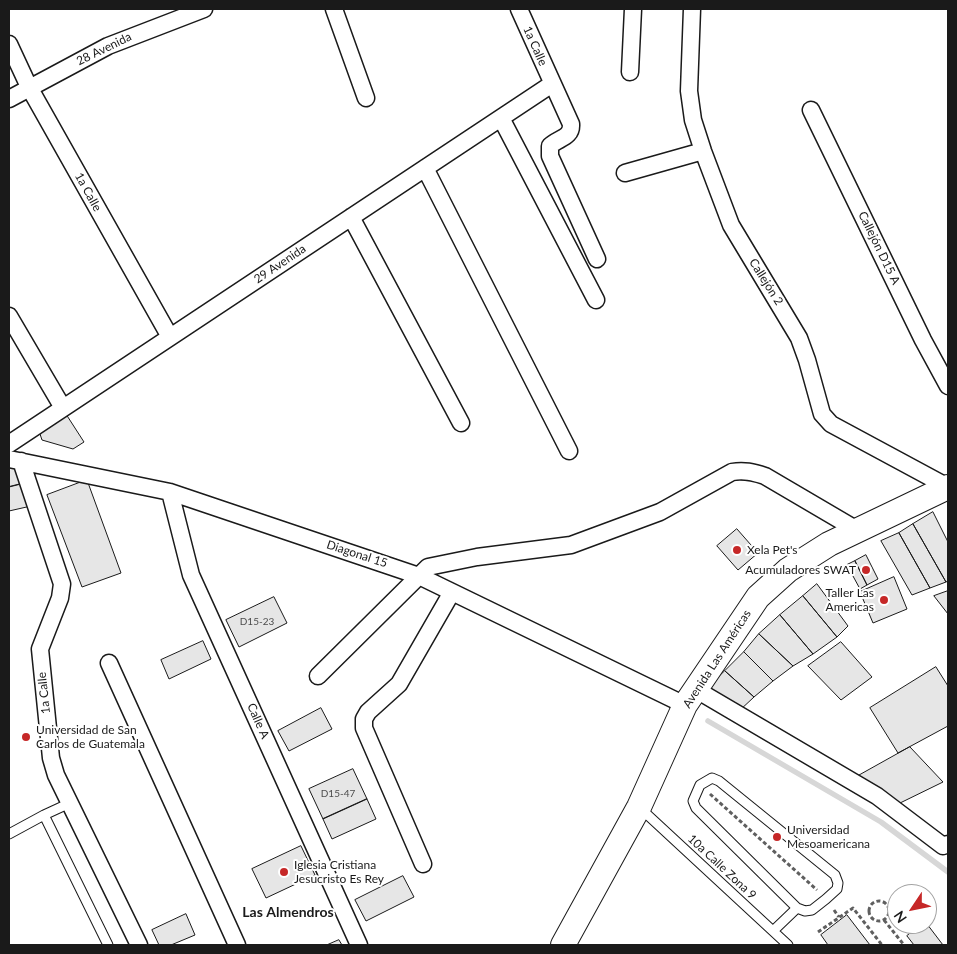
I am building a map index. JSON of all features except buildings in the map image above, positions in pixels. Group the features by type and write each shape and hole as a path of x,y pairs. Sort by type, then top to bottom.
{"main road":[{"name":"Avenida Las Américas","path":"563,945 639,807 690,697 758,597 804,558 857,530 948,487"}],"street":[{"name":"28 Avenida","path":"9,99 108,46 204,9"},
{"path":"334,9 366,98"},
{"name":"1a Calle","path":"519,9 568,118 571,130 569,134 553,143 549,150 550,156 597,260"},
{"path":"630,72 633,9"},
{"name":"Callejón 2","path":"692,9 689,91 693,120 731,224 799,338 822,414 831,424 948,487"},
{"name":"1a Calle","path":"9,44 29,87 170,337"},
{"name":"29 Avenida","path":"9,444 552,84"},
{"name":"Callejón D15 A","path":"810,110 923,340 948,386"},
{"path":"501,118 596,300"},
{"path":"625,173 703,151"},
{"path":"425,168 569,451"},
{"path":"351,217 461,423"},
{"path":"9,316 63,408"},
{"name":"1a Calle","path":"15,460 62,584 60,598 42,642 40,656 51,758 56,775 139,945"},
{"name":"Diagonal 15","path":"15,460 170,492 420,576 452,592 690,697 877,796 942,846 948,844"},
{"path":"318,676 424,570 432,565 477,556 571,545 660,512 732,472 752,471 765,476 857,530"},
{"name":"Calle A","path":"170,492 191,574 359,945"},
{"path":"423,864 364,728 364,719 368,712 399,684 452,592"},
{"path":"109,663 237,945"}],"lane":[{"path":"712,778 719,781 835,876 838,883 836,889 826,899 812,910 804,911 798,908 696,808 693,801 700,785 712,778"},
{"path":"9,834 70,803"},
{"name":"10a Calle Zona 9","path":"639,807 788,945"},
{"path":"44,815 108,945"},
{"path":"773,931 798,908"}],"path":[{"path":"700,785 826,899 839,917"},
{"path":"878,901 887,905 889,910 888,916 884,920 874,921 870,917 869,907 873,903 878,901"},
{"path":"818,932 853,908 882,945"},
{"path":"864,922 870,917"},
{"path":"884,920 904,945"}],"waterway":[{"path":"708,721 881,822 948,872"}],"place":[{"name":"Xela Pet's","path":"737,550"},
{"name":"Acumuladores SWAT","path":"866,570"},
{"name":"Taller Las Americas","path":"884,600"},
{"name":"Universidad de San Carlos de Guatemala","path":"26,737"},
{"name":"Universidad Mesoamericana","path":"777,837"},
{"name":"Iglesia Cristiana Jesucristo Es Rey","path":"284,872"}],"district":[{"name":"Las Almendros","path":"288,912"}]}
